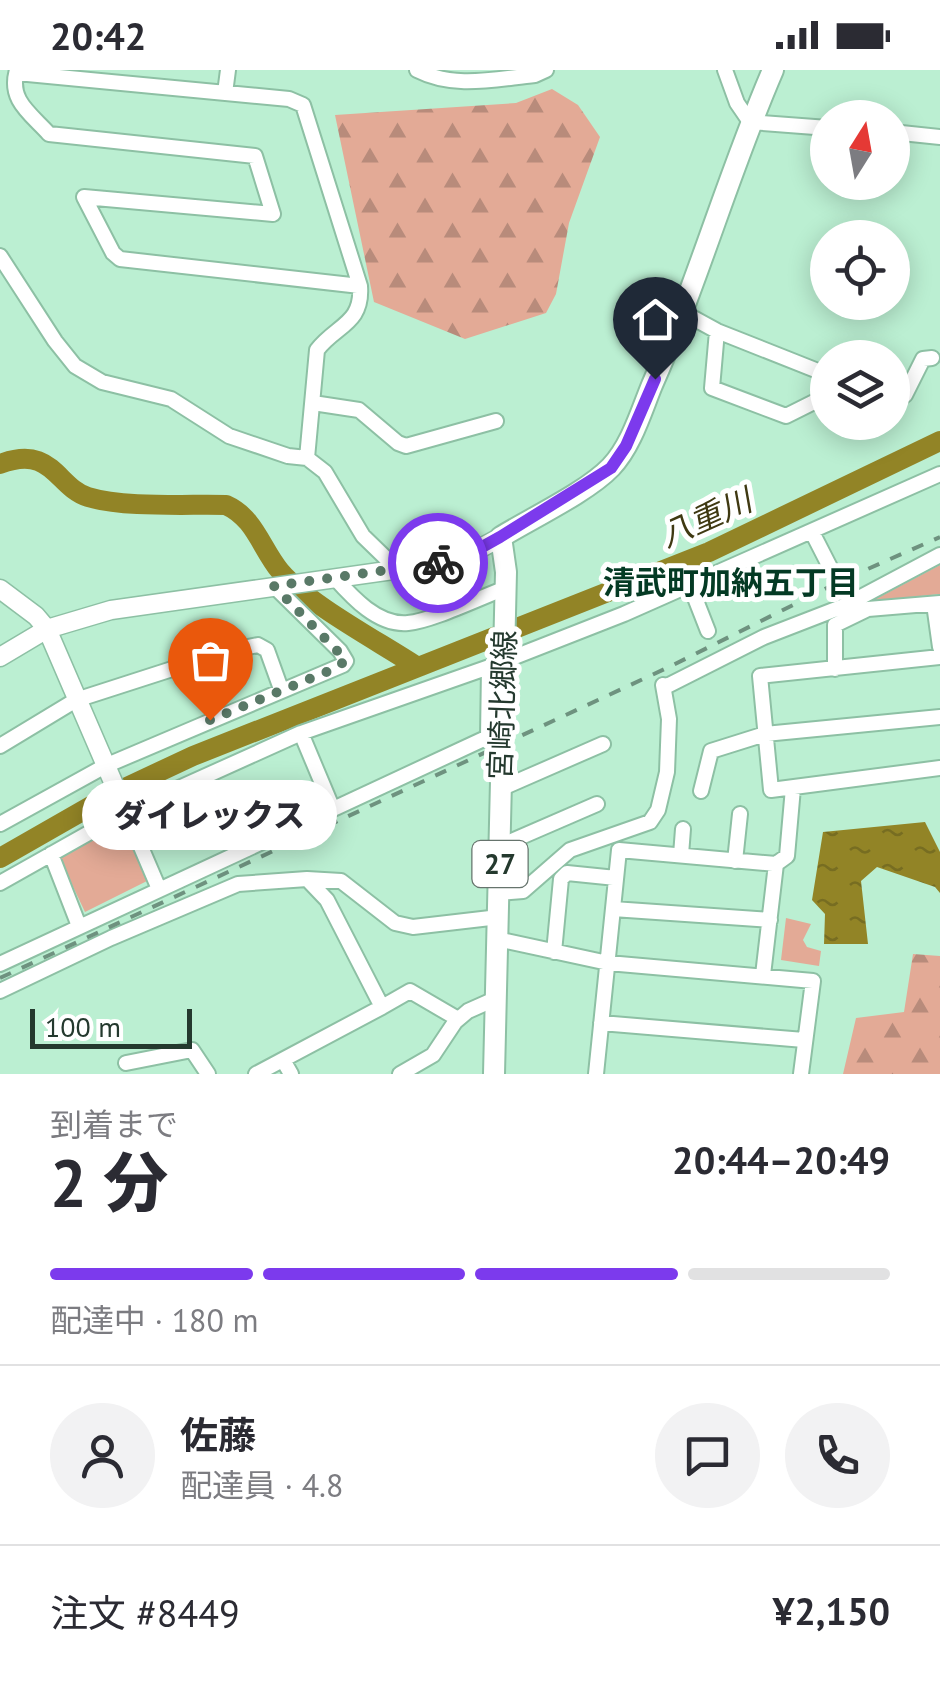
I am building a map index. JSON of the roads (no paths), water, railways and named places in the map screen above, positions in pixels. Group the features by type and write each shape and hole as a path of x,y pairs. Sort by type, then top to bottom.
{"main road":[{"path":"500,537 611,468 626,446 684,313 750,122 773,70"},
{"name":"宮崎北郷線","path":"494,1074 500,846 499,660 506,592 500,537"}],"street":[{"path":"225,93 228,70"},
{"path":"417,70 438,80 458,82 546,70"},
{"path":"725,70 736,103 750,122 810,127"},
{"path":"307,458 318,350 360,306 360,286 303,105 289,99 17,71 15,94 49,134 255,156 273,214 84,197 113,253 120,259 360,286"},
{"path":"910,134 940,137"},
{"path":"0,256 65,356 83,372 102,382 170,399 230,436 288,456 307,458 325,472 363,536 397,569"},
{"path":"684,313 717,331 810,368"},
{"path":"717,331 712,388 786,416 810,404"},
{"path":"910,386 923,358 932,358"},
{"path":"313,403 359,410 398,444 406,446 496,422"},
{"path":"0,883 125,810 301,734 690,585 940,474"},
{"path":"812,532 833,573"},
{"path":"0,657 47,629 142,604 457,561 500,537"},
{"path":"499,893 523,890 570,850 650,822 658,810 668,772 669,718 663,685 764,637 844,606 940,555"},
{"path":"335,578 353,598 383,618 407,624 506,592"},
{"path":"0,824 106,769 336,668 346,660 279,585"},
{"path":"690,585 708,631"},
{"path":"0,589 47,629 159,888"},
{"path":"834,668 835,625 868,608 937,604 940,647"},
{"path":"0,746 76,700 258,645 267,650 281,690"},
{"path":"940,657 760,676 771,790 940,768"},
{"path":"0,964 488,737 499,660"},
{"path":"701,791 711,751 765,734 940,717"},
{"path":"301,734 332,807"},
{"path":"500,790 603,744"},
{"path":"596,1074 619,850 776,864 788,856 793,788"},
{"path":"500,846 597,804"},
{"path":"736,861 740,814"},
{"path":"681,856 683,829"},
{"path":"52,854 79,926"},
{"path":"763,975 776,864"},
{"path":"554,952 562,879 567,873 616,878"},
{"path":"307,879 327,900 382,1006"},
{"path":"0,991 238,884 342,880 401,926 414,928 498,917"},
{"path":"613,910 770,920"},
{"path":"497,939 608,963 813,981 800,1074"},
{"path":"256,1074 410,991 458,1020"},
{"path":"400,1074 434,1055 458,1020 496,999"},
{"path":"601,1023 804,1040"},
{"path":"126,1063 192,1050 208,1074"},
{"path":"283,1060 291,1074"}],"water":[{"path":"925,822 940,852 940,893 935,887 877,867 861,881 868,944 824,944 825,914 812,900 823,832"}],"waterway":[{"name":"八重川","path":"0,858 112,794 193,756 709,552 940,441"},
{"path":"0,464 32,459 52,469 77,492 103,500 226,505 251,526 292,584 416,666"}],"railway":[{"path":"0,978 940,537"}],"place":[{"name":"ダイレックス","path":"210,720"}],"district":[{"name":"清武町加納五丁目","path":"731,583"}]}
